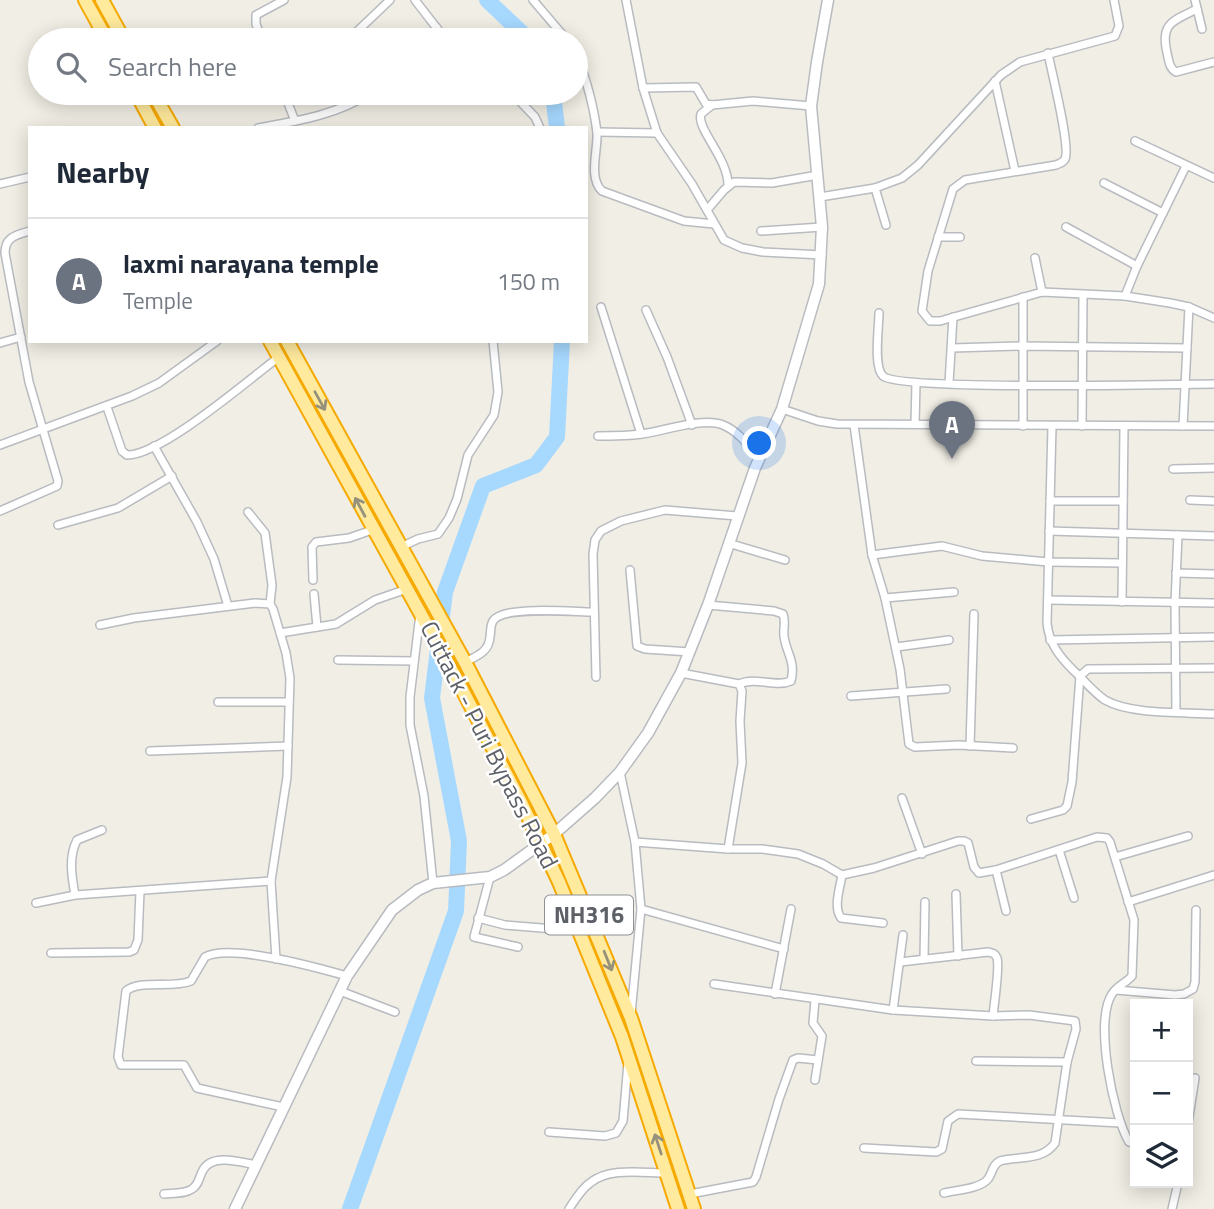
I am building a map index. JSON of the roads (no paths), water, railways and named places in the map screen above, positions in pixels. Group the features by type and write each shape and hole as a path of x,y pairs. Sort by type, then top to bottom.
{"highway":[{"path":"85,0 100,28"},
{"path":"102,0 117,28"},
{"path":"143,105 154,126"},
{"path":"160,105 172,126"},
{"name":"Cuttack - Puri Bypass Road","path":"271,343 372,530 420,611 541,845 589,954 629,1056 678,1209"},
{"name":"Cuttack - Puri Bypass Road","path":"288,343 465,662 554,834 631,1018 694,1209"}],"street":[{"path":"258,28 256,15 284,0"},
{"path":"361,28 390,0"},
{"path":"415,0 437,28"},
{"path":"533,0 557,28"},
{"path":"626,0 643,88 657,133 724,240 742,248 783,254 822,255"},
{"path":"235,1209 347,976 392,910 418,890 437,883 485,877 514,865 541,845 596,798 620,772 648,733 681,673 708,605 760,454 780,412 819,284 822,227 811,106 828,0"},
{"path":"820,197 875,188 911,172 1000,75 1020,62 1115,36 1119,26 1114,0"},
{"path":"1195,0 1202,29"},
{"path":"1197,9 1167,27 1164,33 1169,64 1176,72 1214,62"},
{"path":"1048,53 1065,142 1065,158 1056,165 958,183 953,189 937,237 922,311 930,321 1042,292 1125,296 1189,307 1214,318"},
{"path":"995,81 1015,171"},
{"path":"643,88 691,85 696,87 706,104 712,105 753,101 811,106"},
{"path":"588,93 597,132 595,177 598,187 602,191 684,221 714,224"},
{"path":"289,105 295,121"},
{"path":"269,126 349,105"},
{"path":"524,105 539,126"},
{"path":"712,105 701,114 700,122 723,160 728,186"},
{"path":"597,132 657,133"},
{"path":"1135,141 1214,178"},
{"path":"1125,296 1186,166"},
{"path":"707,210 734,182 783,182 818,175"},
{"path":"0,184 28,177"},
{"path":"1104,183 1163,212"},
{"path":"875,188 886,225"},
{"path":"761,231 822,227"},
{"path":"1066,227 1137,266"},
{"path":"0,511 57,486 58,481 29,382 5,246 11,237 28,232"},
{"path":"937,237 960,237"},
{"path":"1035,258 1042,292"},
{"path":"1082,426 1083,295"},
{"path":"1023,297 1023,426"},
{"path":"601,307 641,434"},
{"path":"1183,426 1189,307"},
{"path":"646,310 692,425"},
{"path":"879,313 878,365 886,379 916,383 1022,386 1214,384"},
{"path":"949,383 953,317"},
{"path":"0,343 21,337"},
{"path":"0,445 107,407 159,383 215,343"},
{"path":"401,547 438,534 449,518 457,499 468,455 494,415 498,392 493,343"},
{"path":"951,348 1187,348"},
{"path":"107,407 122,451 132,455 155,446 188,425 279,357"},
{"path":"915,424 916,383"},
{"path":"780,412 818,421 854,425 1214,426"},
{"path":"598,436 641,434 715,423 724,425 760,454"},
{"path":"854,425 872,555 896,647 909,744 915,747 1013,748"},
{"path":"1052,426 1047,623 1050,640 1056,652 1107,701 1133,708 1214,714"},
{"path":"1122,602 1124,426"},
{"path":"155,446 214,559 228,606"},
{"path":"1174,469 1214,468"},
{"path":"58,526 118,508 172,476"},
{"path":"1191,500 1214,500"},
{"path":"1050,501 1123,501"},
{"path":"596,677 593,554 595,540 601,531 621,521 665,510 737,516"},
{"path":"248,512 265,533 272,585 270,604 286,653 290,678 287,777 271,880 276,959"},
{"path":"313,580 312,547 316,542 349,538 372,530"},
{"path":"1049,531 1214,536"},
{"path":"1175,711 1178,535"},
{"path":"728,543 785,560"},
{"path":"872,555 942,546 982,556 1048,562 1122,562"},
{"path":"630,570 637,646 690,652"},
{"path":"1176,573 1214,574"},
{"path":"279,633 343,621 374,600 407,588"},
{"path":"885,598 954,592"},
{"path":"314,594 317,627"},
{"path":"1048,600 1214,603"},
{"path":"100,625 228,606 270,604"},
{"path":"681,673 739,684 748,681 791,681 793,666 784,640 783,614 708,605"},
{"path":"420,611 410,725 437,883"},
{"path":"465,662 486,650 494,618 502,614 536,611 593,612"},
{"path":"970,746 974,614"},
{"path":"1050,640 1214,637"},
{"path":"896,647 949,640"},
{"path":"338,660 414,661"},
{"path":"1031,819 1063,810 1068,806 1080,676 1088,669 1214,668"},
{"path":"728,849 743,763 739,684"},
{"path":"851,696 946,689"},
{"path":"218,702 289,702"},
{"path":"150,751 288,746"},
{"path":"620,772 635,842 641,909 631,1018"},
{"path":"902,798 922,854"},
{"path":"75,895 73,847 76,840 102,830"},
{"path":"1115,857 1188,836"},
{"path":"635,842 762,849 802,855 823,863 842,875 964,841 968,843 976,871 996,870 1102,837 1110,842 1134,920 1132,976 1116,989 1108,1002 1104,1028 1104,1044 1120,1123 1130,1142"},
{"path":"1059,850 1074,898"},
{"path":"996,870 1006,911"},
{"path":"842,875 837,906 837,913 841,918 883,923"},
{"path":"1128,902 1214,875"},
{"path":"485,877 474,937 518,947"},
{"path":"36,902 75,895 271,880"},
{"path":"51,953 134,950 138,940 140,891"},
{"path":"956,894 958,956"},
{"path":"924,959 925,902"},
{"path":"641,909 784,949"},
{"path":"775,993 791,909"},
{"path":"1116,989 1175,995 1193,989 1196,910"},
{"path":"478,918 505,925 566,930"},
{"path":"893,1010 903,935"},
{"path":"900,962 988,952 993,954 997,958 993,1016"},
{"path":"283,1107 197,1088 184,1065 121,1065 118,1057 125,994 128,988 135,986 174,986 191,981 205,957 211,953 276,959 347,976"},
{"path":"714,984 893,1010 1072,1019 1076,1029 1067,1062 1055,1143 1050,1150 1041,1156 1000,1161 982,1184 944,1193"},
{"path":"340,991 395,1012"},
{"path":"815,1000 813,1023 822,1036 816,1060 816,1080"},
{"path":"549,1132 606,1136 616,1133 623,1121 629,1056"},
{"path":"690,1194 748,1184 757,1177 791,1063 798,1058 816,1060"},
{"path":"976,1061 1067,1062"},
{"path":"1193,1091 1195,1078"},
{"path":"864,1148 936,1152 942,1149 948,1121 958,1114 1120,1123"},
{"path":"164,1194 195,1188 204,1168 212,1162 256,1165"},
{"path":"569,1209 590,1182 603,1175 667,1173"},
{"path":"1172,1209 1177,1188"}],"waterway":[{"path":"487,0 517,28"},
{"path":"554,105 557,126"},
{"path":"350,1209 456,911 459,841 432,698 445,592 483,486 536,465 557,437 562,343"}],"place":[{"name":"laxmi narayana temple","path":"952,459"}]}
